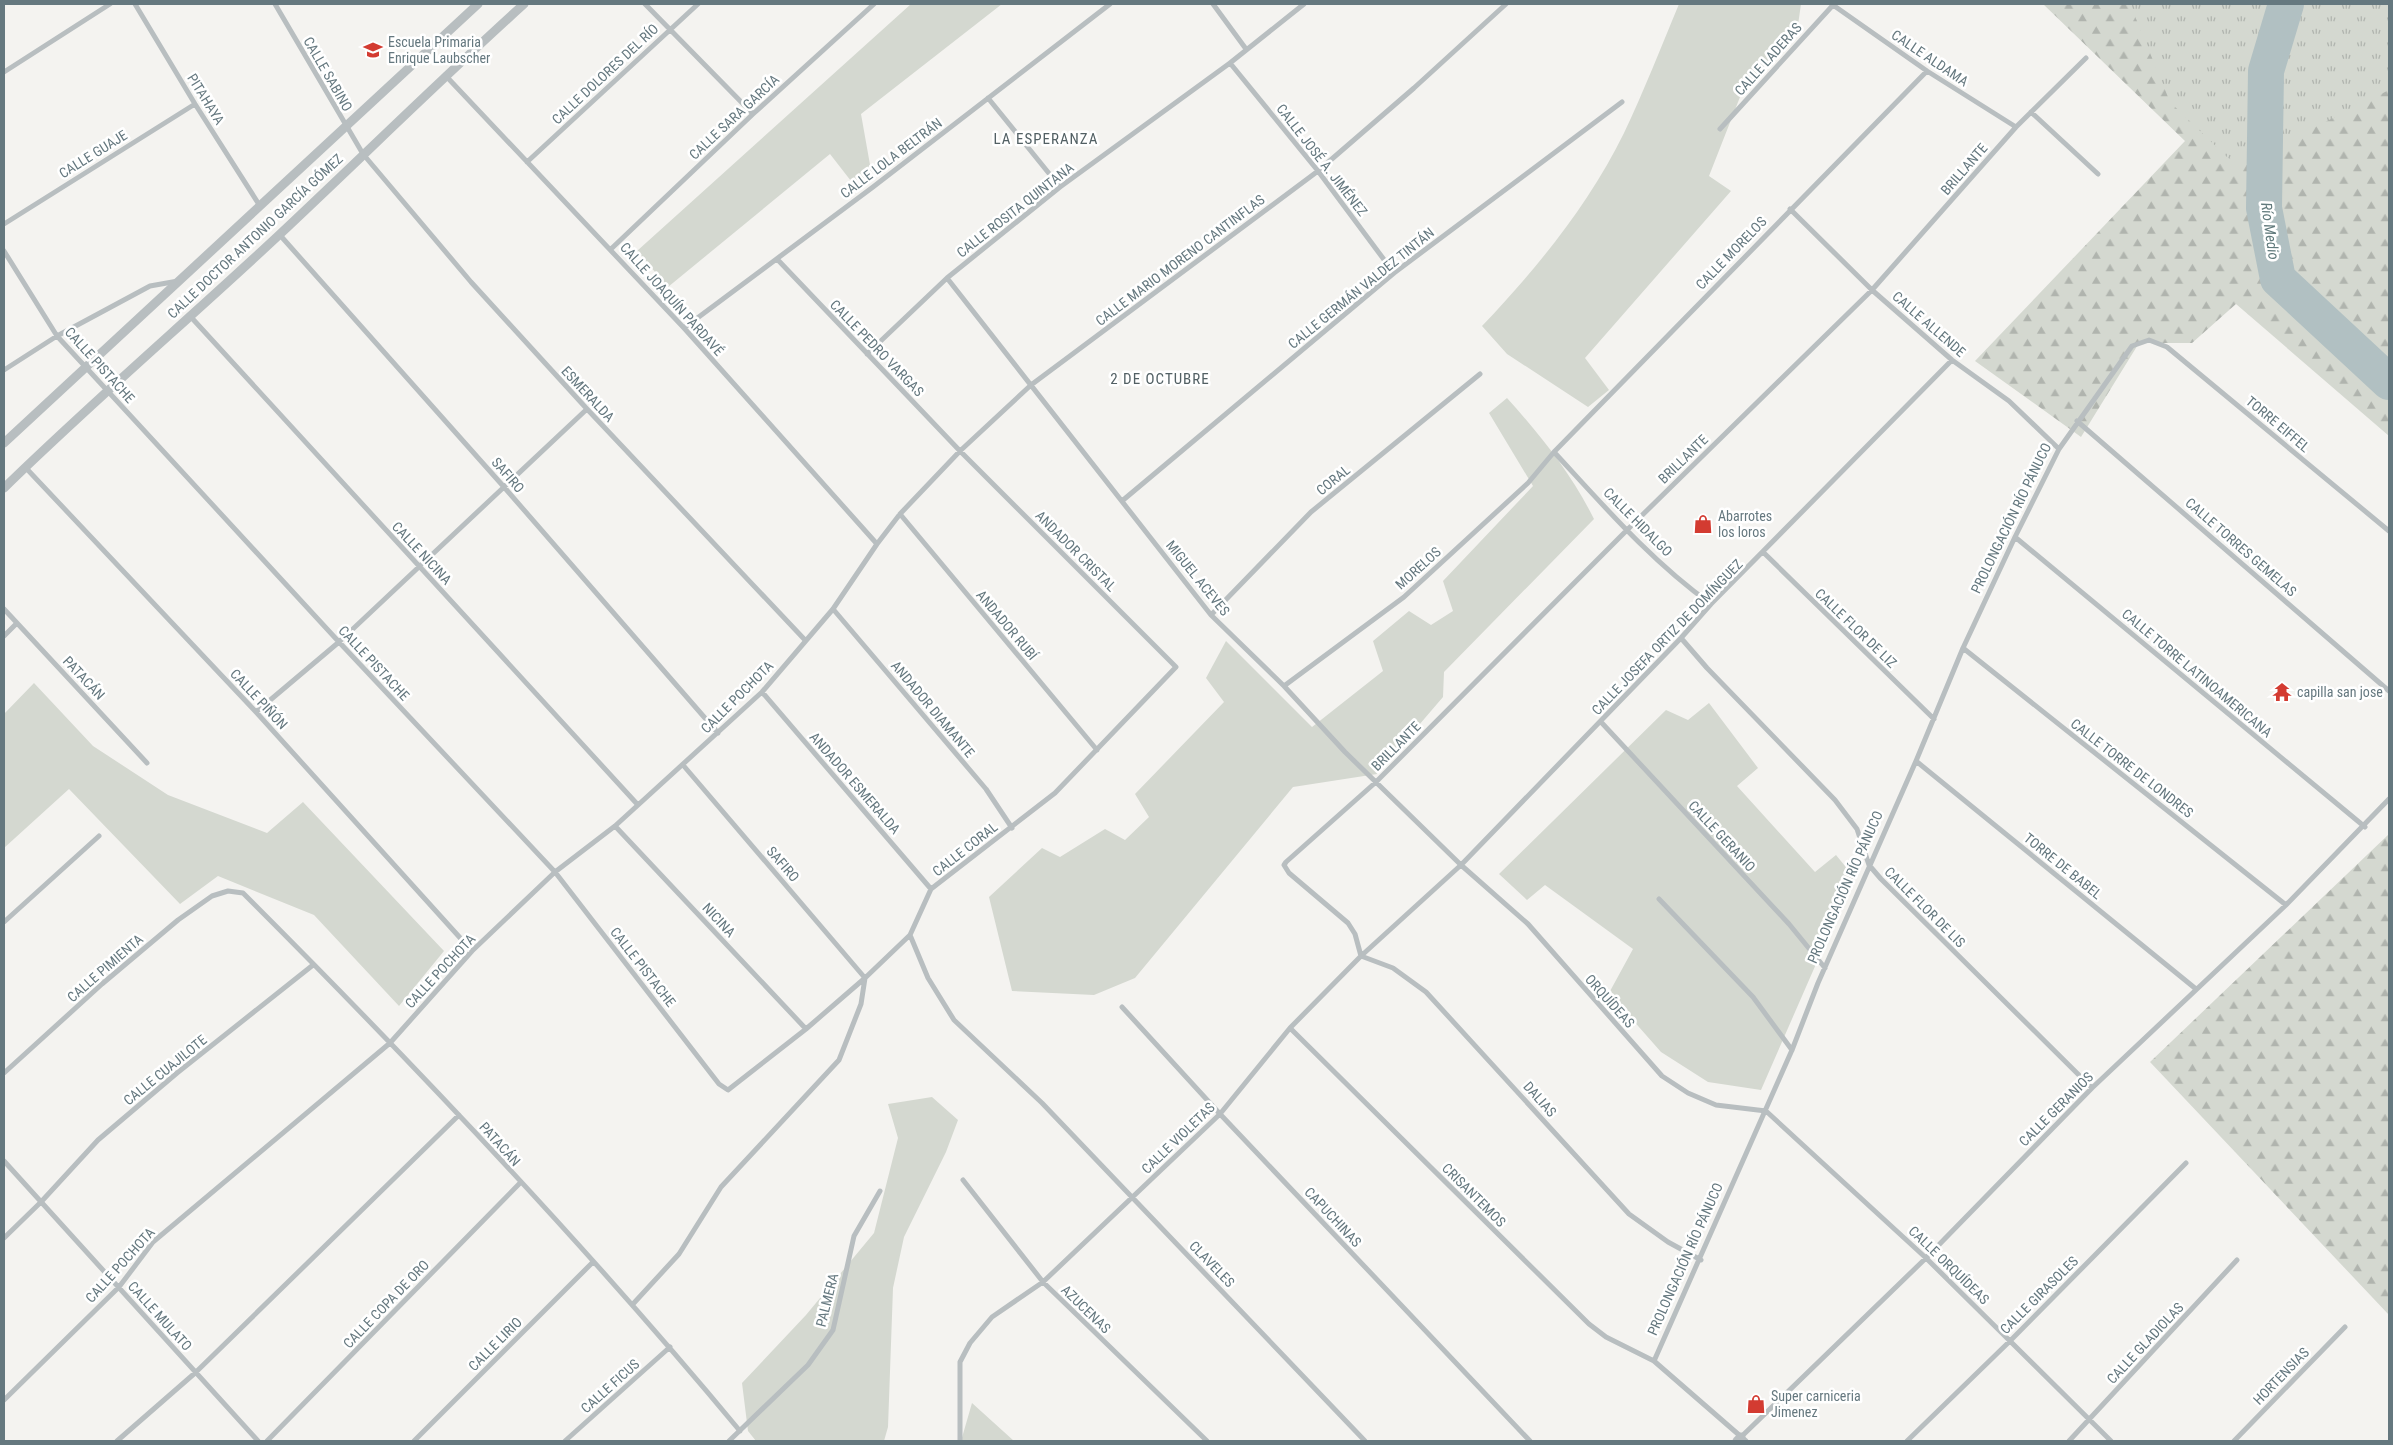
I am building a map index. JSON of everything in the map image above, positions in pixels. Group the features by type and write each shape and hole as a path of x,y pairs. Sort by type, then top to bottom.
{"street":[{"path":"4,72 110,4"},
{"name":"PITAHAYA","path":"135,4 195,104 260,206"},
{"name":"CALLE SABINO","path":"275,4 346,128 363,154"},
{"name":"CALLE DOCTOR ANTONIO GARCÍA GÓMEZ","path":"4,443 478,4"},
{"name":"CALLE DOCTOR ANTONIO GARCÍA GÓMEZ","path":"4,488 106,390 279,234 445,75 524,4"},
{"path":"645,4 753,114"},
{"name":"CALLE DOLORES DEL RÍO","path":"527,162 698,4"},
{"name":"CALLE SARA GARCÍA","path":"611,249 753,114 874,4"},
{"name":"CALLE LOLA BELTRÁN","path":"684,328 1110,4"},
{"path":"1214,4 1246,49"},
{"name":"CALLE ROSITA QUINTANA","path":"867,354 948,278 1060,187 1230,63 1304,4"},
{"name":"CALLE MARIO MORENO CANTINFLAS","path":"877,544 900,514 960,452 1031,385 1318,171 1414,88 1506,4"},
{"name":"CALLE ALDAMA","path":"1833,4 1927,71 2016,127"},
{"name":"CALLE LADERAS","path":"1720,129 1833,4"},
{"name":"BRILLANTE","path":"1361,956 1355,934 1348,923 1288,873 1284,866 1286,862 1376,782 1627,530 1872,290 2016,127 2086,58"},
{"name":"CALLE JOSÉ A. JIMÉNEZ","path":"1230,63 1318,171 1394,273"},
{"name":"CALLE MORELOS","path":"1554,452 1927,71"},
{"name":"CALLE JOAQUÍN PARDAVÉ","path":"445,75 684,328 877,544"},
{"path":"988,98 1060,187"},
{"name":"CALLE GERMÁN VALDEZ TINTÁN","path":"1122,501 1394,273 1622,102"},
{"name":"CALLE GUAJE","path":"4,224 195,104"},
{"path":"2031,112 2098,174"},
{"name":"ESMERALDA","path":"363,154 471,282 587,409 806,640"},
{"name":"CALLE ALLENDE","path":"1790,209 1872,290 1952,360 2009,401 2059,448"},
{"name":"SAFIRO","path":"279,234 504,487 718,733"},
{"name":"CALLE PISTACHE","path":"4,252 57,336 338,642 555,872 719,1084 728,1090"},
{"name":"CALLE PEDRO VARGAS","path":"777,259 960,452"},
{"name":"MIGUEL ACEVES","path":"948,278 1211,615 1461,865"},
{"path":"4,370 57,336 150,286 180,280"},
{"name":"CALLE NICINA","path":"190,316 638,805"},
{"name":"PROLONGACIÓN RÍO PÁNUCO","path":"1654,1361 1701,1260 1766,1111 1824,968 1916,761 1963,648 2015,537 2059,448 2077,421 2132,346 2149,340"},
{"name":"TORRE EIFFEL","path":"2149,340 2167,347 2389,531"},
{"name":"CALLE JOSEFA ORTIZ DE DOMÍNGUEZ","path":"1461,865 1601,722 1711,604 1952,360"},
{"name":"CORAL","path":"1211,615 1311,512 1480,374"},
{"path":"256,712 338,642 587,409"},
{"name":"CALLE TORRES GEMELAS","path":"2077,421 2389,691"},
{"name":"ANDADOR CRISTAL","path":"960,452 1176,667"},
{"name":"CALLE HIDALGO","path":"1554,452 1627,530 1694,592 1711,604"},
{"name":"MORELOS","path":"1284,686 1404,597 1528,483 1554,452"},
{"name":"CALLE PIÑÓN","path":"25,467 256,712 472,951"},
{"name":"ANDADOR RUBÍ","path":"900,514 1097,750"},
{"name":"CALLE TORRE LATINOAMERICANA","path":"2015,537 2365,826"},
{"name":"CALLE POCHOTA","path":"4,1400 119,1287 152,1242 390,1043 472,951 555,872 614,826 684,766 762,692 833,609 877,544"},
{"name":"CALLE FLOR DE LIZ","path":"1763,552 1934,719"},
{"name":"PATACÁN","path":"4,609 147,763"},
{"name":"ANDADOR DIAMANTE","path":"833,609 986,789 1012,828"},
{"path":"4,636 17,623"},
{"name":"CALLE FLOR DE LIS","path":"1681,638 1707,668 1835,800 1857,829 1869,865 2092,1088"},
{"name":"CALLE TORRE DE LONDRES","path":"1963,648 2286,904"},
{"name":"CALLE CORAL","path":"728,1090 806,1029 865,978 910,935 931,889 1055,793 1176,667"},
{"name":"ANDADOR ESMERALDA","path":"762,692 931,889"},
{"name":"CALLE GERANIO","path":"1601,722 1789,924 1824,968"},
{"name":"TORRE DE BABEL","path":"1916,761 2196,989"},
{"name":"SAFIRO","path":"684,766 865,978"},
{"name":"CALLE GERANIOS","path":"1741,1440 1926,1258 2092,1088 2286,904 2389,800"},
{"name":"NICINA","path":"614,826 806,1029"},
{"path":"4,922 99,836"},
{"name":"CALLE VIOLETAS","path":"960,1441 960,1362 970,1343 992,1317 1043,1282 1220,1114 1290,1028 1361,956 1461,865"},
{"name":"ORQUÍDEAS","path":"1461,865 1528,924 1662,1076 1688,1093 1716,1105 1766,1111"},
{"name":"PATACÁN","path":"228,891 243,893 459,1115 633,1304 740,1431"},
{"name":"CALLE PIMIENTA","path":"4,1073 102,984 178,920 212,896 228,891"},
{"path":"1659,899 1753,997 1792,1050"},
{"name":"CLAVELES","path":"910,935 928,978 954,1020 1042,1103 1365,1441"},
{"name":"DALIAS","path":"1361,956 1394,968 1426,992 1629,1214 1668,1242 1701,1260"},
{"name":"CALLE CUAJILOTE","path":"4,1238 41,1202 98,1140 177,1073 313,965"},
{"path":"633,1304 679,1254 720,1187 839,1060 861,1004 865,978"},
{"name":"CAPUCHINAS","path":"1122,1006 1220,1114 1530,1441"},
{"name":"CRISANTEMOS","path":"1290,1028 1589,1324 1606,1337 1654,1361"},
{"name":"CALLE ORQUÍDEAS","path":"1766,1111 1926,1258 2111,1441"},
{"path":"117,1441 195,1373 459,1115"},
{"name":"CALLE MULATO","path":"4,1161 258,1441"},
{"name":"CALLE GIRASOLES","path":"1907,1441 2010,1341 2186,1163"},
{"name":"AZUCENAS","path":"963,1180 1043,1282 1207,1441"},
{"name":"CALLE COPA DE ORO","path":"267,1441 520,1183"},
{"name":"PALMERA","path":"729,1441 808,1365 833,1330 854,1236 880,1191"},
{"name":"CALLE GLADIOLAS","path":"2070,1441 2237,1260"},
{"name":"CALLE LIRIO","path":"414,1441 593,1262"},
{"name":"HORTENSIAS","path":"2234,1441 2345,1327"},
{"name":"CALLE FICUS","path":"566,1441 670,1347"},
{"path":"1654,1361 1741,1440"}],"green space":[{"path":"911,4 1002,4 861,114 872,176 851,181 830,154 668,287 637,251"},
{"path":"1679,4 1801,4 1798,25 1740,97 1709,176 1731,191 1585,358 1609,390 1588,407 1507,354 1482,326 1542,259 1578,211 1610,160 1624,133"},
{"path":"2043,4 2389,4 2389,436 2236,304 2192,343 2139,343 2081,437 1975,361 2185,141"},
{"path":"2130,4 2389,4 2389,90 2299,135 2261,163 2246,165 2228,158 2170,102"},
{"path":"1507,398 1555,456 1594,519 1444,672 1443,697 1377,774 1293,787 1135,978 1094,995 1012,991 989,897 1042,848 1060,857 1105,829 1125,840 1149,817 1135,794 1224,702 1206,678 1226,641 1312,727 1383,671 1373,641 1409,611 1431,625 1453,611 1443,581 1533,486 1489,413"},
{"path":"34,683 93,746 168,795 267,833 303,802 444,951 399,1006 314,915 218,876 180,904 69,789 4,848 4,714"},
{"path":"1709,703 1758,768 1737,786 1815,872 1836,855 1854,877 1761,1090 1708,1082 1661,1052 1609,993 1633,949 1545,885 1527,900 1499,874 1666,710 1688,720"},
{"path":"2389,834 2389,1315 2150,1062"},
{"path":"932,1097 958,1120 946,1152 904,1237 893,1288 888,1427 884,1441 756,1441 748,1431 742,1383 806,1315 874,1233 898,1138 888,1104"},
{"path":"972,1403 1014,1441 961,1441"}],"waterway":[{"name":"Río Medio","path":"2286,4 2266,71 2264,208 2278,279 2389,382"}],"place":[{"name":"Escuela Primaria Enrique Laubscher","path":"373,50"},
{"name":"Abarrotes los loros","path":"1703,524"},
{"name":"capilla san jose","path":"2282,692"},
{"name":"Super carniceria Jimenez","path":"1756,1404"}],"district":[{"name":"LA ESPERANZA","path":"1046,139"},
{"name":"2 DE OCTUBRE","path":"1160,379"}]}
